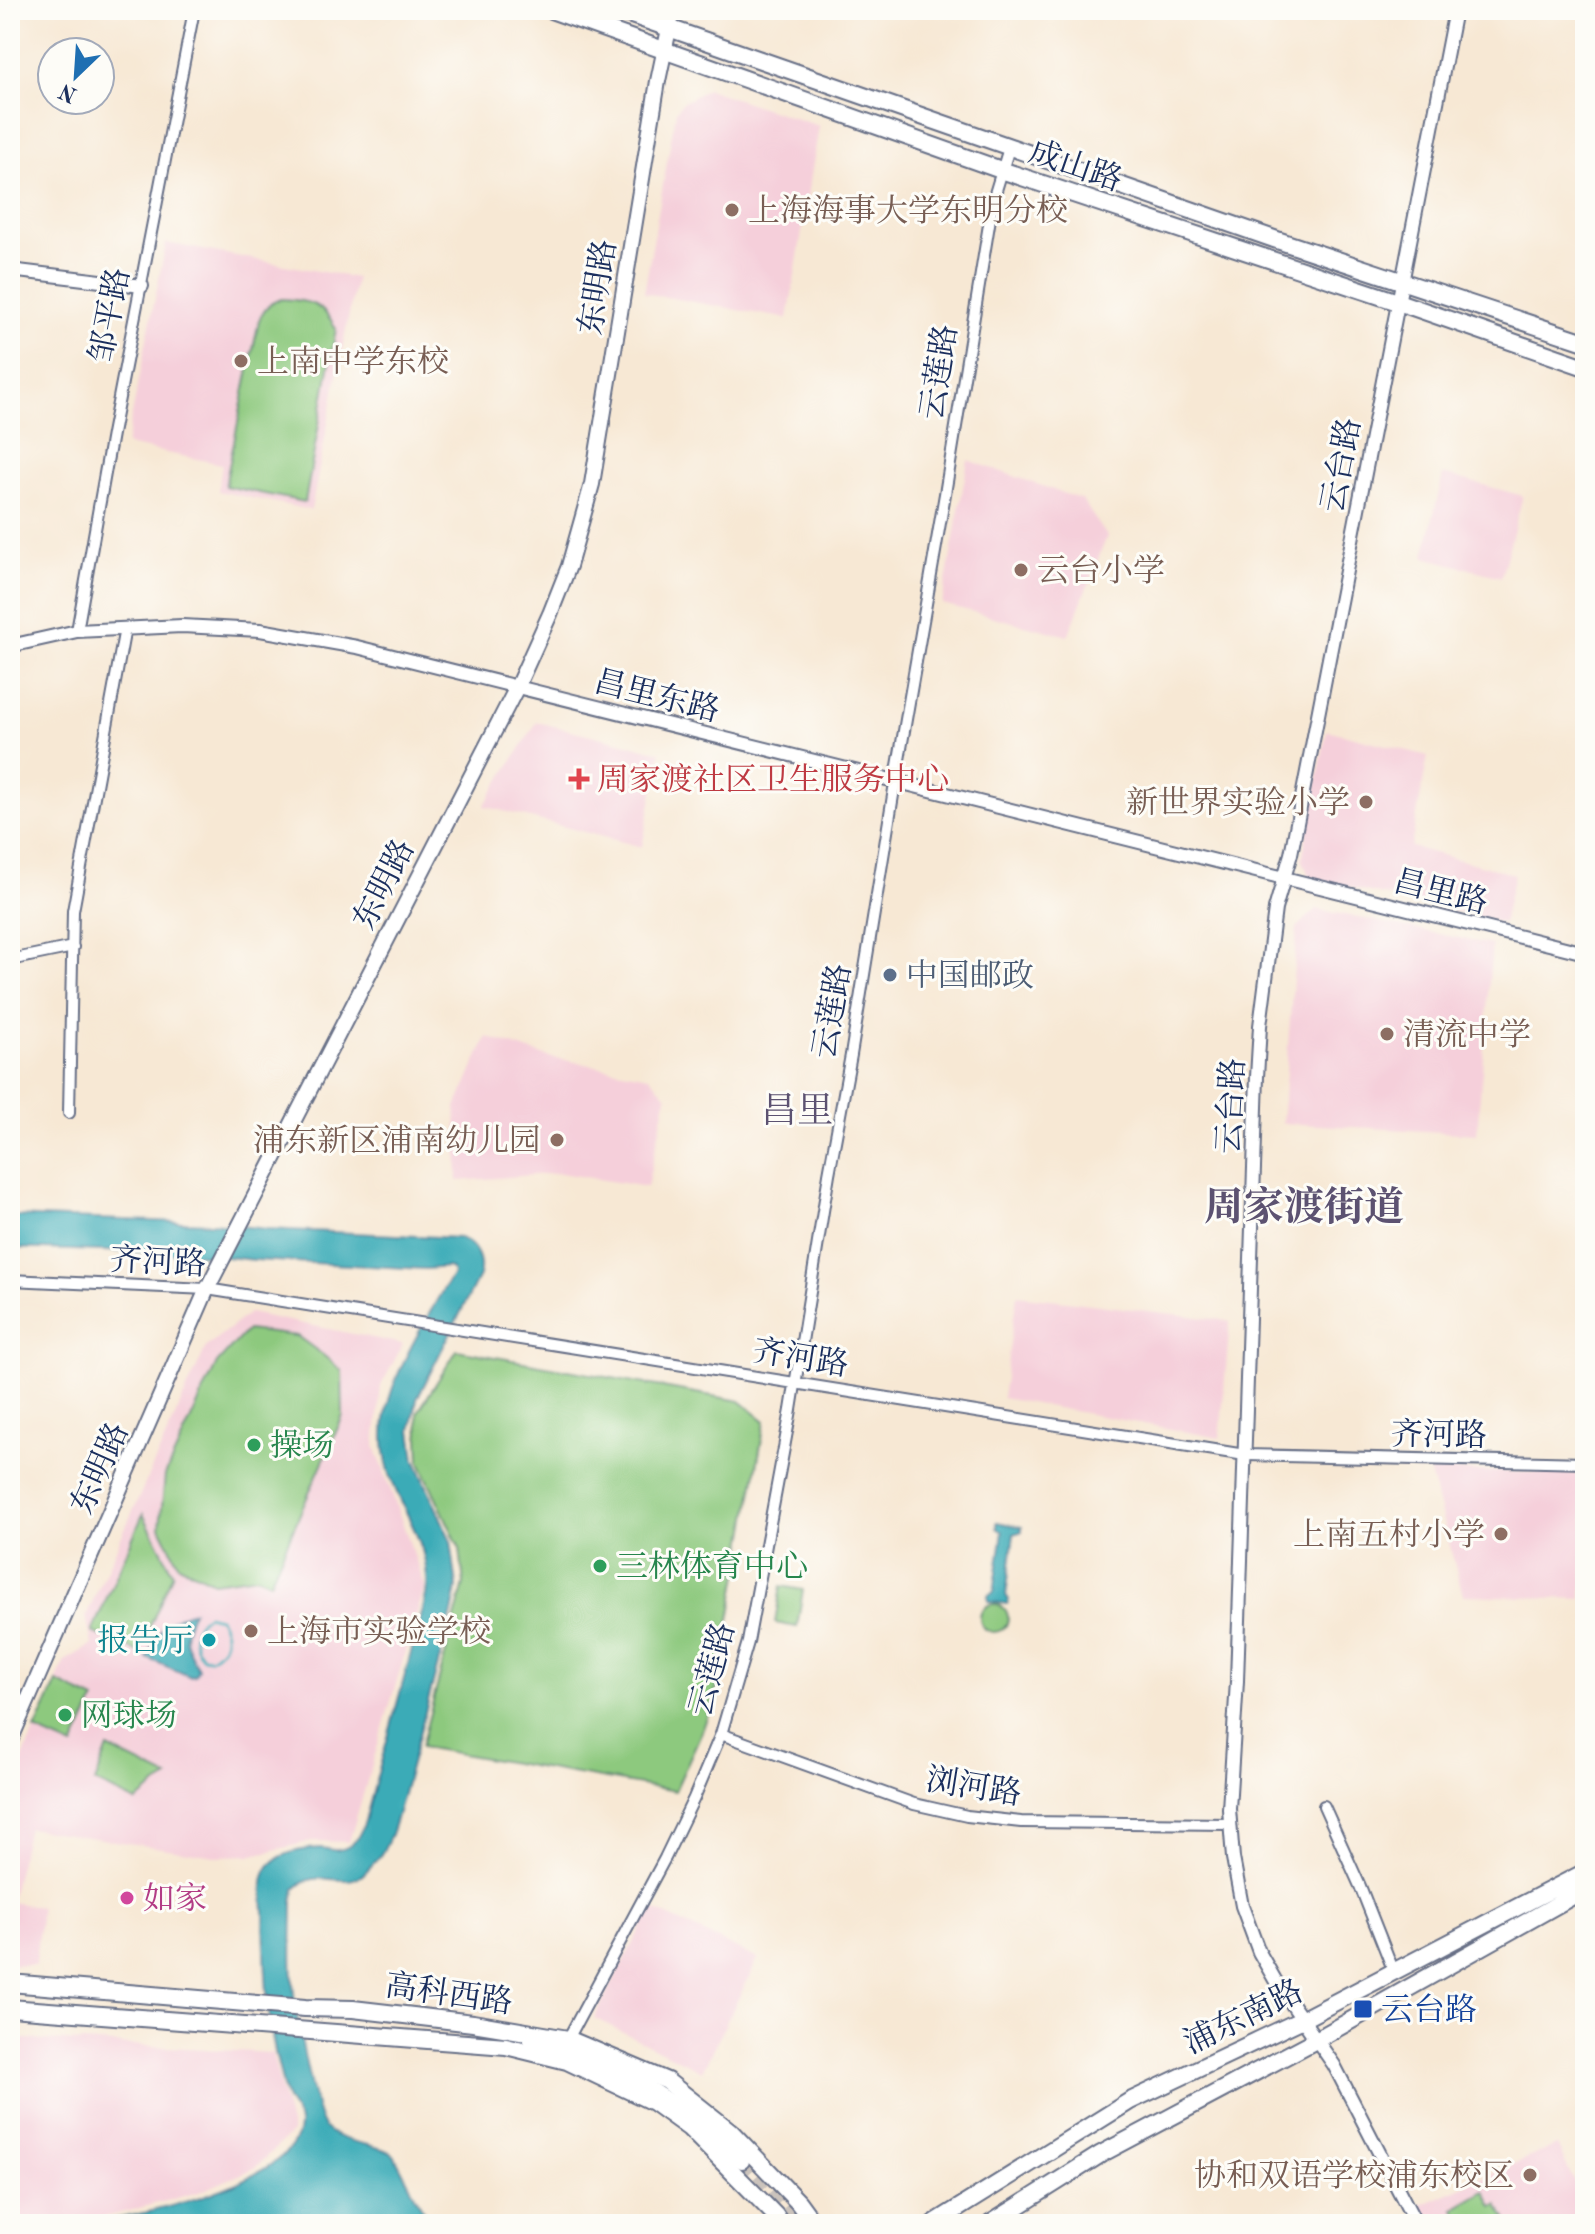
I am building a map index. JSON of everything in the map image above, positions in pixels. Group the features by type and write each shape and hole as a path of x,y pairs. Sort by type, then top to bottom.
{"main road":[{"name":"成山路","path":"551,10 1001,170 1585,367"},
{"name":"成山路","path":"617,10 1402,283 1585,342"},
{"name":"东明路","path":"10,1741 207,1289 517,687 565,578 592,484 673,10"},
{"name":"浦东南路","path":"933,2224 1130,2101 1301,2020 1585,1872"},
{"name":"浦东南路","path":"990,2224 1101,2154 1316,2040 1585,1889"},
{"name":"高科西路","path":"10,1983 305,2008 353,2009 568,2039 667,2081 730,2131 798,2202 814,2224"},
{"name":"高科西路","path":"10,2008 506,2046 567,2061 653,2102 673,2115 711,2149 781,2224"},
{"path":"494,2027 578,2054 658,2092 699,2121 742,2161"}],"street":[{"name":"邹平路","path":"77,631 194,10"},
{"name":"云台路","path":"1416,2224 1334,2065 1267,1966 1247,1922 1235,1875 1229,1809 1237,1681 1260,1026 1275,909 1291,854 1455,10"},
{"name":"云莲路","path":"568,2039 681,1827 721,1734 748,1642 851,1055 993,200 1009,148"},
{"path":"10,270 142,286"},
{"name":"昌里东路","path":"10,646 77,631 207,626 260,630 357,647 1284,879"},
{"path":"69,1113 73,911 125,628"},
{"name":"昌里路","path":"1284,879 1585,953"},
{"path":"10,960 73,947"},
{"name":"齐河路","path":"10,1280 207,1289 1245,1455 1585,1463"},
{"name":"浏河路","path":"721,1734 901,1800 967,1816 1021,1822 1231,1824"},
{"path":"1324,1806 1394,1972"}],"shaded area":[{"name":"上海海事大学东明分校","path":"707,89 819,126 788,319 644,293 676,111 682,103"},
{"name":"上南中学东校","path":"166,243 356,278 311,510 218,491 222,464 126,445"},
{"name":"云台小学","path":"968,460 1082,500 1107,536 1068,636 942,604"},
{"path":"1443,474 1523,496 1501,577 1424,557"},
{"name":"周家渡社区卫生服务中心","path":"537,722 661,752 642,847 484,806"},
{"name":"新世界实验小学","path":"1327,730 1428,756 1411,847 1514,874 1503,923 1310,878 1302,859"},
{"name":"清流中学","path":"1316,909 1492,945 1477,1134 1282,1123 1297,928"},
{"name":"浦东新区浦南幼儿园","path":"487,1037 549,1057 649,1076 667,1096 647,1187 560,1173 458,1181 456,1107"},
{"path":"1017,1295 1230,1321 1220,1438 1002,1398"},
{"name":"上海市实验学校","path":"249,1313 403,1344 381,1386 375,1446 425,1586 349,1842 313,1841 253,1855 215,1856 28,1828 10,1902 10,1787 65,1661 92,1645 86,1616 206,1347"},
{"name":"上南五村小学","path":"1429,1470 1585,1474 1582,1599 1463,1595"},
{"path":"10,1902 41,1907 35,1965 10,1964"},
{"path":"651,1908 758,1959 702,2071 594,2018"},
{"path":"10,2038 272,2053 292,2133 253,2169 199,2192 102,2218 56,2224 10,2224"},
{"name":"协和双语学校浦东校区","path":"1557,2145 1585,2205 1585,2224 1426,2224 1417,2207"}],"green space":[{"path":"282,299 315,305 336,329 305,502 225,486 259,320 268,306"},
{"name":"操场","path":"247,1330 297,1336 342,1371 343,1416 270,1582 257,1576 213,1582 179,1565 160,1527 165,1475 217,1363"},
{"name":"三林体育中心","path":"457,1350 740,1401 765,1421 719,1682 703,1729 675,1791 421,1747 464,1584 460,1549 420,1463 418,1412"},
{"path":"143,1514 173,1573 139,1652 92,1632"},
{"path":"781,1586 803,1590 797,1627 775,1623"},
{"path":"994,1604 1004,1608 1008,1618 1004,1628 994,1632 984,1628 980,1618 984,1608"},
{"name":"网球场","path":"57,1682 95,1700 73,1747 35,1730"},
{"path":"108,1748 169,1778 136,1802 95,1782"},
{"path":"1485,2191 1493,2207 1498,2205 1509,2224 1461,2224 1454,2209"}],"water":[{"path":"10,1216 211,1223 268,1229 460,1238 477,1253 479,1276 417,1399 411,1430 415,1460 451,1541 457,1587 398,1812 384,1848 362,1875 345,1880 311,1879 295,1889 293,1901 294,1993 305,2059 321,2121 334,2134 394,2155 430,2224 80,2224 168,2207 240,2182 270,2165 291,2147 299,2127 297,2116 284,2092 271,2028 263,1881 272,1863 286,1854 348,1847 365,1821 427,1587 420,1543 388,1467 384,1446 387,1408 400,1370 453,1274 452,1270 448,1267 426,1269 196,1254 10,1248"},
{"path":"997,1522 1022,1527 1022,1531 1014,1534 1007,1604 988,1601 988,1595 994,1592 1003,1532 997,1528"},
{"path":"193,1611 185,1641 198,1669 195,1675 189,1676 147,1658 163,1628 174,1619"}],"waterway":[{"path":"207,1615 219,1618 225,1635 220,1650 210,1658 202,1657 194,1640 197,1624 207,1615"}],"tunnel":[{"path":"742,2161 797,2224"}],"place":[{"name":"上海海事大学东明分校","path":"732,210"},
{"name":"上南中学东校","path":"241,361"},
{"name":"云台小学","path":"1021,570"},
{"name":"周家渡社区卫生服务中心","path":"579,779"},
{"name":"新世界实验小学","path":"1366,802"},
{"name":"中国邮政","path":"890,975"},
{"name":"清流中学","path":"1387,1034"},
{"name":"浦东新区浦南幼儿园","path":"557,1140"},
{"name":"操场","path":"254,1445"},
{"name":"上南五村小学","path":"1501,1534"},
{"name":"三林体育中心","path":"600,1566"},
{"name":"上海市实验学校","path":"251,1631"},
{"name":"报告厅","path":"209,1640"},
{"name":"网球场","path":"65,1715"},
{"name":"如家","path":"127,1898"},
{"name":"云台路","path":"1363,2009"},
{"name":"协和双语学校浦东校区","path":"1530,2175"}],"district":[{"name":"昌里","path":"797,1109"},
{"name":"周家渡街道","path":"1304,1206"}]}
